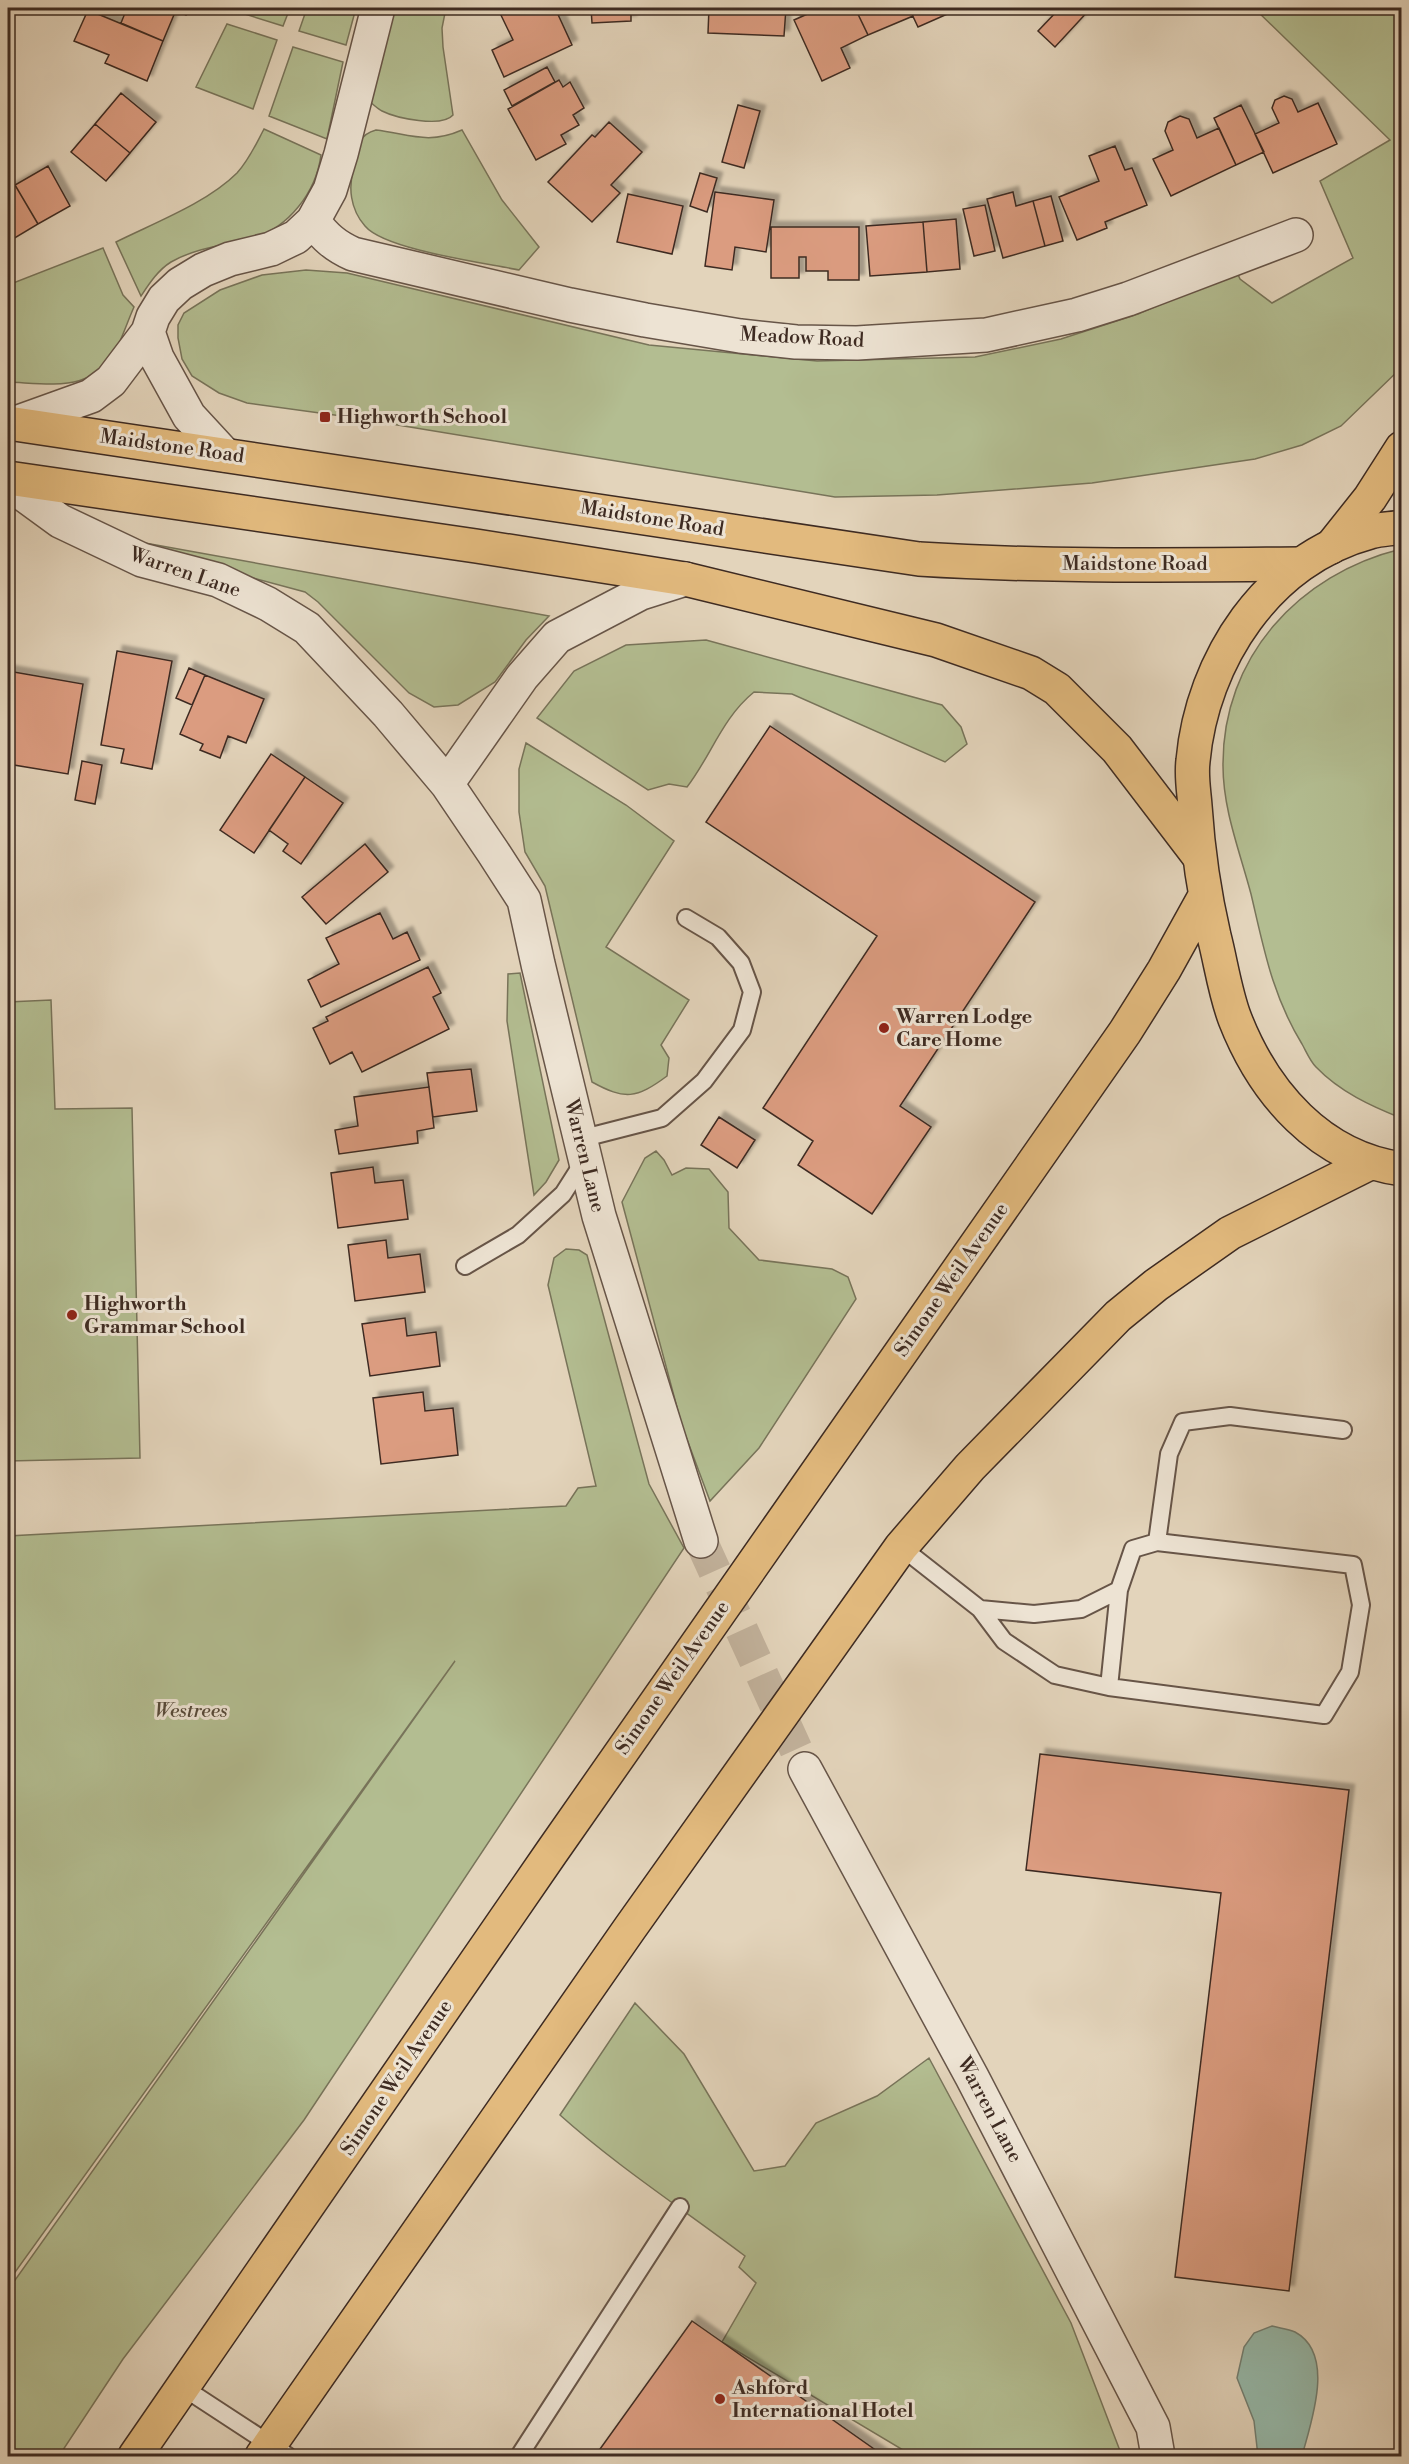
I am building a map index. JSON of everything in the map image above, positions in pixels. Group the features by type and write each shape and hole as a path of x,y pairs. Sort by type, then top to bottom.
{"main road":[{"name":"Maidstone Road","path":"10,423 919,559 980,563 1130,565 1301,564"},
{"path":"1330,547 1370,498 1401,448"},
{"path":"8,478 685,579 936,640 1031,673 1057,689 1117,749 1198,855"},
{"path":"1401,527 1370,532 1330,547 1301,564 1274,587 1231,641 1203,702 1192,764 1198,855 1205,896 1234,1017 1249,1051 1264,1078 1298,1119 1346,1153 1385,1166 1401,1195"},
{"name":"Simone Weil Avenue","path":"135,2457 551,1854 1113,1050 1164,970 1205,896"},
{"path":"274,2453 630,1928 901,1547 969,1467 1118,1316 1156,1285 1230,1233 1385,1166"}],"street":[{"path":"10,423 91,396 111,381 148,332 153,317 164,299 180,284 203,270 230,259 271,249 296,237 314,221 330,190 341,154 378,8"},
{"name":"Meadow Road","path":"314,221 336,246 353,254 570,305 738,335 796,342 857,343 986,335 1077,315 1128,299 1296,235"},
{"path":"148,332 157,358 189,416 225,455"},
{"name":"Warren Lane","path":"8,483 60,522 142,560 218,580 268,604 307,628 388,714 447,784 524,900 599,1216 701,1541"},
{"path":"447,784 522,676 557,637 641,593 685,579"},
{"name":"Warren Lane","path":"805,1769 972,2077 1148,2416 1153,2427 1158,2457"}],"lane":[{"path":"465,1266 508,1241 563,1194 582,1150 663,1118 704,1081 742,1030 752,993 741,963 717,937 686,918"},
{"path":"1157,1542 1169,1454 1183,1422 1230,1416 1342,1430"},
{"path":"901,1547 980,1609 1004,1641 1055,1675 1108,1687 1324,1715 1350,1672 1361,1605 1353,1565 1157,1542 1133,1549 1119,1590 1108,1687"},
{"path":"980,1609 1034,1614 1081,1609 1119,1590"},
{"path":"519,2457 680,2206"},
{"path":"184,2388 274,2453"}],"green space":[{"path":"239,8 290,8 283,26 235,11"},
{"path":"307,8 356,8 346,45 299,31"},
{"path":"393,8 446,8 442,28 443,47 453,115 447,119 419,121 408,119 382,111 370,102"},
{"path":"1254,8 1394,8 1401,15 1401,368 1341,426 1302,445 1255,459 1092,483 937,495 835,497 349,417 247,403 219,393 192,376 182,359 178,325 184,313 220,290 262,275 306,270 347,273 649,345 817,361 975,357 1061,339 1138,314 1237,272 1240,279 1272,303 1353,258 1320,181 1390,140"},
{"path":"227,24 277,40 253,109 196,87"},
{"path":"293,47 343,62 327,139 269,116"},
{"path":"264,129 321,155 307,195 289,217 265,234 200,250 166,265 141,296 116,242 180,212 225,184 245,163"},
{"path":"376,130 429,138 462,130 502,200 539,247 519,270 414,249 376,234 365,226 356,212 351,190 352,174 361,139"},
{"path":"103,248 123,295 134,307 111,358 87,378 73,382 42,384 8,382 8,285"},
{"path":"145,543 549,616 526,640 495,682 458,705 434,707 409,693 318,602 305,592 156,552"},
{"path":"1402,549 1401,1118 1356,1097 1325,1076 1312,1062 1292,1026 1276,990 1265,953 1229,815 1223,766 1226,726 1236,690 1252,656 1273,626 1300,600 1330,578 1364,561"},
{"path":"706,640 942,705 961,727 967,744 945,762 792,694 754,692 733,713 687,787 669,784 648,790 537,718 574,671 626,645"},
{"path":"526,743 626,805 674,841 606,947 689,1000 661,1045 669,1058 667,1076 638,1093 613,1092 592,1082 545,886 525,852 519,812 519,769"},
{"path":"520,973 559,1160 546,1182 534,1195 507,1021 508,974"},
{"name":"Highworth Grammar School","path":"51,1000 55,1109 132,1108 140,1458 8,1461 8,1002"},
{"path":"656,1151 672,1175 686,1168 709,1169 728,1192 729,1228 759,1260 832,1269 848,1277 856,1299 759,1448 710,1501 682,1426 622,1202 645,1158"},
{"name":"Westrees","path":"566,1249 579,1250 587,1255 649,1484 684,1548 304,2120 123,2359 59,2456 8,2456 8,2290 455,1661 8,2282 8,1536 566,1506 578,1488 596,1486 548,1285 554,1258"},
{"path":"635,2003 684,2054 754,2171 785,2166 816,2123 877,2096 929,2058 1071,2323 1122,2456 913,2456 722,2342 756,2283 739,2267 745,2256 628,2170 560,2115"}],"shaded area":[{"path":"1272,2326 1295,2332 1307,2342 1315,2356 1318,2372 1315,2408 1302,2456 1258,2456 1254,2421 1237,2378 1244,2347 1254,2333"}],"building":[{"path":"127,8 189,8 186,15 176,10 163,41 121,23"},
{"path":"555,8 572,45 504,77 492,50 513,40 498,9"},
{"path":"591,8 631,8 631,21 592,23"},
{"path":"709,8 786,8 784,36 708,33"},
{"path":"821,8 855,8 868,35 841,48 850,68 822,81 794,20"},
{"path":"855,8 909,8 913,16 868,35"},
{"path":"909,8 961,8 918,27"},
{"path":"1060,8 1091,8 1055,47 1038,31"},
{"path":"88,10 163,41 147,81 105,63 109,55 74,41"},
{"path":"547,67 555,82 512,106 504,90"},
{"path":"559,80 563,87 570,82 584,108 573,115 579,125 561,135 566,144 536,160 508,109"},
{"path":"121,93 156,122 130,153 95,124"},
{"path":"1284,96 1292,99 1298,112 1318,103 1337,144 1273,173 1255,134 1279,123 1272,108 1275,100"},
{"path":"738,105 760,111 744,168 722,162"},
{"path":"1241,105 1264,152 1236,165 1214,118"},
{"path":"1180,116 1189,119 1197,138 1219,128 1236,165 1171,196 1153,159 1173,150 1165,131 1168,122"},
{"path":"609,122 642,152 611,185 620,193 592,222 548,182 592,135 595,137"},
{"path":"95,124 130,153 106,181 71,152"},
{"path":"1115,146 1125,170 1132,168 1147,205 1105,222 1107,228 1077,240 1059,197 1099,181 1089,156"},
{"path":"48,166 70,206 38,224 15,185"},
{"path":"700,173 717,178 707,212 690,206"},
{"path":"15,185 38,224 8,242 8,189"},
{"path":"715,192 774,200 766,252 735,247 732,270 705,266"},
{"path":"1013,192 1016,206 1033,201 1045,246 1003,258 987,199"},
{"path":"628,194 683,206 672,254 617,242"},
{"path":"1051,196 1063,241 1045,246 1033,201"},
{"path":"985,205 995,251 974,256 963,209"},
{"path":"956,219 960,269 927,272 923,222"},
{"path":"923,222 927,272 870,276 866,226"},
{"path":"771,227 859,227 859,280 828,280 828,271 806,271 806,257 799,257 799,278 771,278"},
{"path":"117,651 172,661 152,769 121,763 124,749 101,745"},
{"path":"189,668 205,675 192,705 176,698"},
{"path":"8,671 83,684 68,774 8,764"},
{"path":"205,675 264,699 246,743 228,736 220,758 200,750 203,744 180,734"},
{"name":"Warren Lodge Care Home","path":"770,726 1035,902 900,1106 931,1127 872,1214 798,1165 813,1141 763,1108 877,936 706,822"},
{"path":"271,754 305,777 254,853 220,830"},
{"path":"82,761 102,765 95,804 75,800"},
{"path":"305,777 343,803 301,864 283,851 288,844 269,830"},
{"path":"365,844 388,872 326,924 302,897"},
{"path":"380,913 393,939 407,932 420,960 321,1007 308,980 339,964 326,938"},
{"path":"428,967 441,993 433,997 449,1029 362,1072 352,1052 330,1064 313,1028 328,1021 326,1017"},
{"path":"471,1069 477,1111 433,1117 427,1073"},
{"path":"429,1087 434,1128 417,1131 418,1143 339,1154 335,1130 358,1126 354,1097"},
{"path":"719,1117 755,1140 737,1168 701,1145"},
{"path":"373,1167 375,1183 403,1180 408,1219 338,1228 331,1173"},
{"path":"386,1240 388,1258 420,1254 425,1292 355,1301 348,1245"},
{"path":"405,1318 407,1336 436,1332 440,1366 370,1376 362,1324"},
{"path":"423,1392 425,1411 453,1408 458,1455 381,1464 373,1398"},
{"path":"1040,1754 1349,1790 1289,2291 1175,2277 1221,1893 1026,1870"},
{"name":"Ashford International Hotel","path":"692,2321 722,2342 884,2456 595,2456"}],"tunnel":[{"path":"701,1541 805,1769"}],"place":[{"name":"Highworth School","path":"325,417"},
{"name":"Warren Lodge Care Home","path":"884,1028"},
{"name":"Highworth Grammar School","path":"72,1315"},
{"name":"Ashford International Hotel","path":"720,2399"}]}
